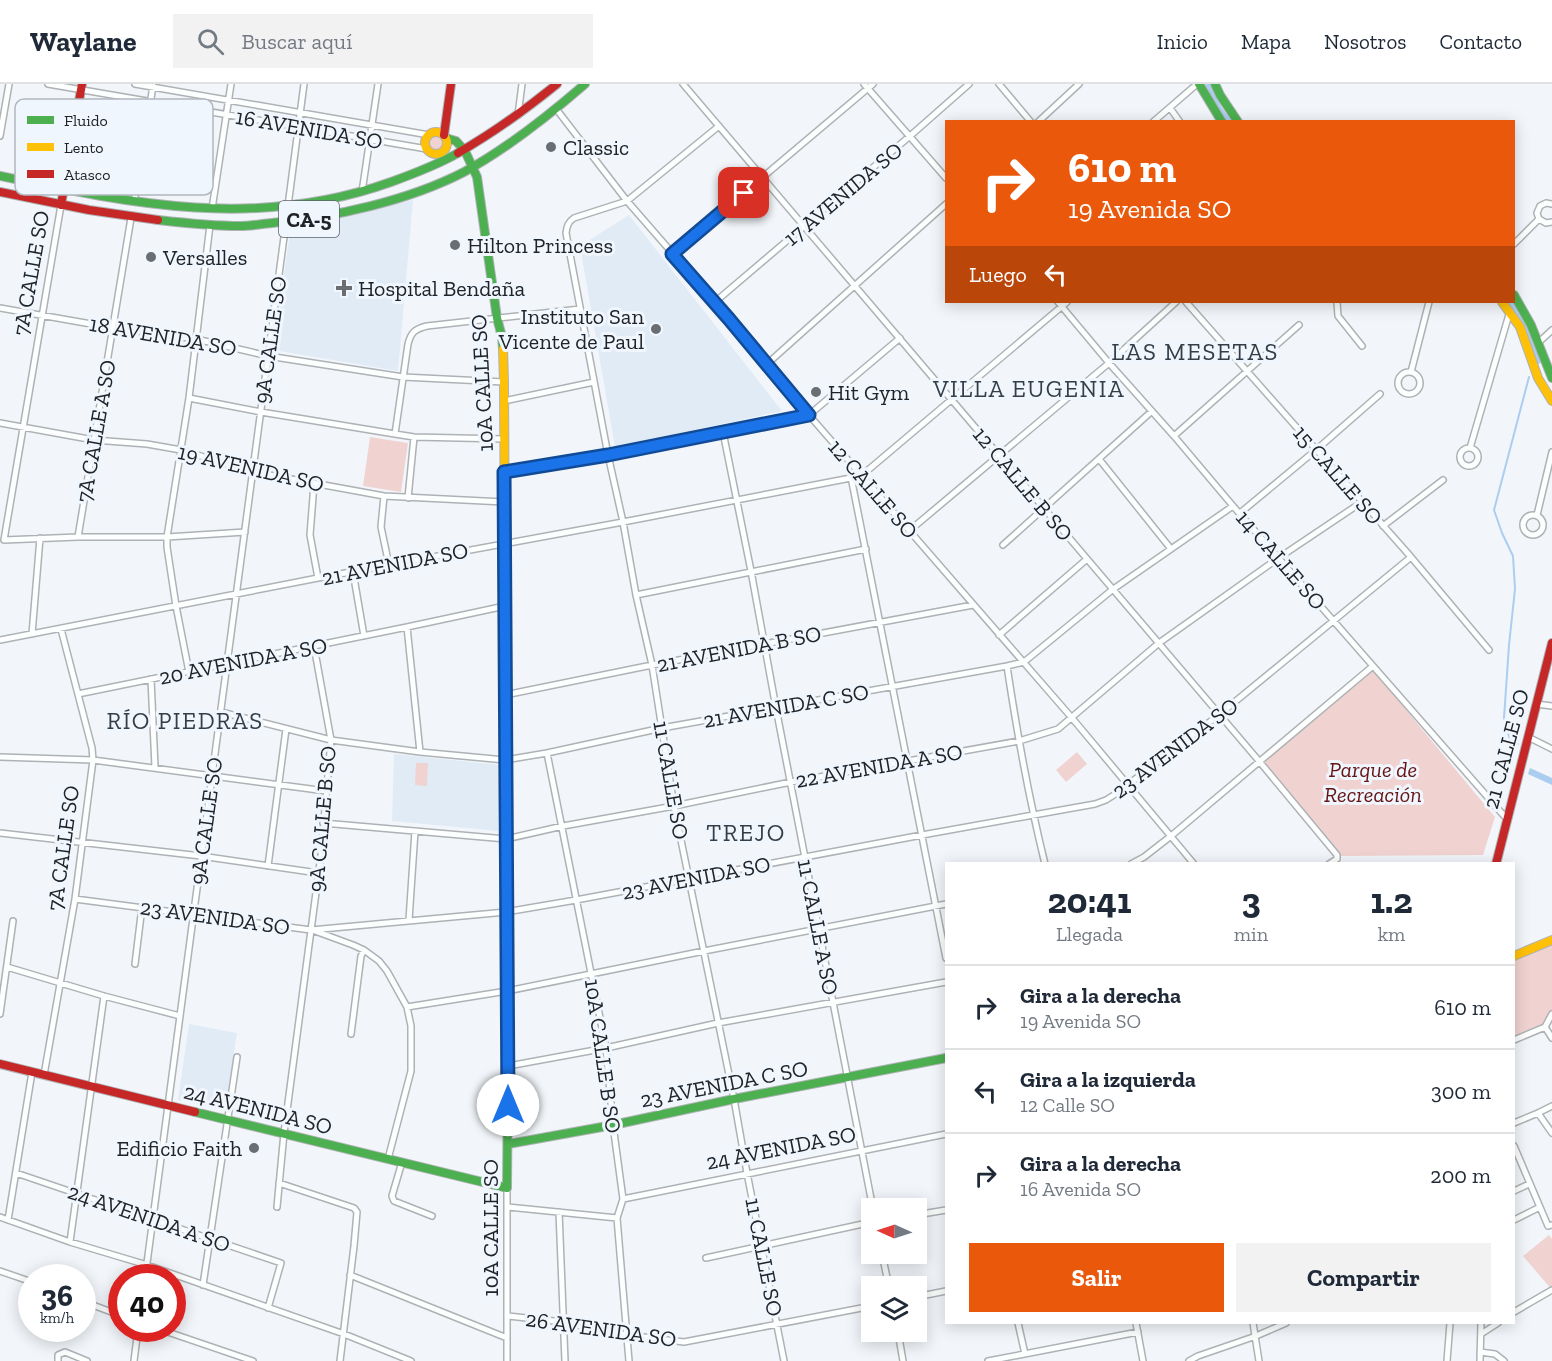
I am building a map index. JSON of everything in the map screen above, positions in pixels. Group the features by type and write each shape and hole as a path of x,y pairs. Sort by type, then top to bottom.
{"main road":[{"path":"445,137 438,132 429,135 426,142 427,149 442,157 447,146 445,137 451,84"},
{"name":"CA-5","path":"96,195 134,202 213,209 252,209 311,203 362,192 392,182 442,157 465,151 518,116 557,84"},
{"path":"544,96 564,84"},
{"name":"CA-5","path":"0,192 131,218 165,222 242,226 327,216 412,194 442,182 512,143 556,110 585,84"},
{"path":"1198,84 1221,120"},
{"path":"1215,84 1237,120"},
{"name":"10A CALLE SO","path":"445,137 456,141 465,151 477,177 497,318 502,337 507,1188"},
{"name":"CA-5","path":"0,176 15,179"},
{"name":"7A CALLE SO","path":"61,205 63,195"},
{"path":"286,222 292,211 304,209 311,203"},
{"path":"165,222 173,218 205,219 210,216 213,209"},
{"path":"1515,297 1539,342 1552,378"},
{"path":"1503,303 1510,310 1524,337 1534,371 1546,395 1552,401"},
{"name":"21 CALLE SO","path":"1496,862 1552,643"},
{"path":"1515,956 1552,940"},
{"name":"23 AVENIDA C SO","path":"508,1144 945,1059"},
{"name":"24 AVENIDA SO","path":"0,1064 507,1188"}],"street":[{"path":"0,135 9,84"},
{"name":"16 AVENIDA SO","path":"48,84 81,87 141,99"},
{"name":"16 AVENIDA SO","path":"135,84 429,135"},
{"path":"213,209 231,84"},
{"path":"288,206 304,84"},
{"path":"362,192 378,84"},
{"path":"518,116 522,84"},
{"name":"12 CALLE B SO","path":"683,84 1220,714 1337,855 1337,859 1332,862"},
{"name":"17 AVENIDA SO","path":"715,302 969,84"},
{"path":"999,84 1029,120"},
{"path":"1040,120 1079,84"},
{"path":"1155,120 1198,84"},
{"path":"672,254 868,85 945,177"},
{"path":"1170,108 1179,120"},
{"name":"12 CALLE SO","path":"556,110 627,201 861,476 1072,718 1192,862"},
{"name":"16 AVENIDA SO","path":"213,112 427,149"},
{"path":"627,201 718,126"},
{"path":"134,202 135,195"},
{"name":"11 CALLE SO","path":"627,201 574,218 567,226 566,233 608,455 652,665 674,806 734,1099 784,1361"},
{"path":"1552,204 1546,203 1540,206 1537,213 1539,219 1546,223 1552,222"},
{"name":"7A CALLE SO","path":"40,538 4,540 61,205"},
{"path":"767,364 945,205"},
{"name":"7A CALLE A SO","path":"78,537 131,218"},
{"path":"1515,243 1539,219"},
{"name":"9A CALLE SO","path":"147,1264 286,222"},
{"path":"189,672 176,606 167,537 189,398 210,225"},
{"path":"909,531 1108,363 1175,303"},
{"name":"15 CALLE SO","path":"1187,303 1411,557 1489,650"},
{"path":"1337,303 1338,316 1362,346"},
{"path":"1411,372 1429,303"},
{"path":"861,476 1060,304"},
{"name":"14 CALLE SO","path":"1060,304 1108,363 1506,818"},
{"name":"18 AVENIDA SO","path":"0,308 114,328 196,339 268,356 403,377 504,381"},
{"path":"395,434 408,344 413,331 427,326 580,309"},
{"path":"1470,448 1510,310"},
{"path":"1174,436 1299,325"},
{"path":"1539,342 1552,330"},
{"path":"504,472 608,455 809,415 900,338"},
{"path":"1411,372 1420,382 1415,393 1407,394 1401,390 1398,382 1402,375 1411,372"},
{"path":"504,401 594,382"},
{"path":"1240,513 1380,394"},
{"path":"189,398 414,437 504,439"},
{"path":"1003,545 1152,411"},
{"name":"19 AVENIDA SO","path":"0,423 94,440 147,444 181,450 253,472 384,496 504,502"},
{"name":"11 CALLE A SO","path":"723,432 871,1198"},
{"path":"408,498 414,437"},
{"path":"1537,515 1552,452"},
{"path":"1099,459 1171,549"},
{"name":"21 AVENIDA SO","path":"0,640 861,476"},
{"path":"851,477 945,953"},
{"path":"1383,526 1443,480"},
{"path":"314,484 310,535 318,578"},
{"path":"384,496 381,527 388,565"},
{"name":"22 AVENIDA A SO","path":"323,823 506,839 791,782 1019,741 1058,729 1159,644 1362,502"},
{"name":"21 AVENIDA C SO","path":"221,712 331,740 505,760 662,728 1007,666 1024,662 1112,590 1233,506"},
{"path":"32,634 40,538 167,537 245,532"},
{"path":"636,595 866,549"},
{"name":"23 AVENIDA SO","path":"75,898 311,930 507,912 1095,804 1106,800 1127,785 1220,714 1411,557"},
{"path":"999,635 1087,559"},
{"path":"353,572 364,636"},
{"name":"21 AVENIDA B SO","path":"505,696 652,665 973,604"},
{"path":"420,752 407,627 505,606"},
{"name":"20 AVENIDA A SO","path":"78,694 407,627"},
{"name":"7A CALLE SO","path":"44,1075 75,898 93,760 92,748 61,629"},
{"name":"9A CALLE B SO","path":"277,1207 284,1133 300,1037 331,740 314,646"},
{"path":"1007,666 1032,814 1044,862"},
{"path":"1135,862 1171,836 1373,666"},
{"path":"151,679 155,767"},
{"path":"1536,704 1552,706"},
{"path":"268,866 286,729"},
{"path":"1528,739 1552,749"},
{"name":"10A CALLE B SO","path":"548,753 606,1048 623,1199 617,1218 629,1361"},
{"path":"0,757 93,760 326,791"},
{"path":"409,920 415,831"},
{"path":"0,833 201,856 318,873"},
{"path":"406,1007 507,991 945,904"},
{"path":"135,964 142,907"},
{"path":"0,1014 13,921"},
{"path":"311,930 364,950 379,961 387,971 406,1007 411,1026 411,1071 388,1159"},
{"path":"351,1034 361,956 364,950"},
{"path":"7,967 180,1016"},
{"path":"508,1066 606,1048 718,1023 945,982"},
{"path":"70,1242 104,996"},
{"path":"1515,1040 1545,1027 1552,1014"},
{"path":"1545,1027 1552,1038"},
{"path":"203,1285 237,1057"},
{"path":"8,1221 32,1072"},
{"path":"1515,1123 1552,1106"},
{"path":"1538,1113 1552,1133"},
{"name":"24 AVENIDA SO","path":"623,1199 945,1134"},
{"path":"1515,1149 1548,1226 1551,1226"},
{"path":"402,1162 392,1196 394,1201 432,1216"},
{"name":"24 AVENIDA A SO","path":"16,1173 281,1263 268,1308"},
{"path":"279,1183 354,1208 357,1212 340,1361"},
{"path":"1515,1191 1529,1184"},
{"name":"10A CALLE SO","path":"507,1188 507,1361"},
{"path":"507,1207 617,1218"},
{"path":"1515,1220 1540,1207"},
{"path":"927,1213 945,1210"},
{"path":"559,1212 565,1361"},
{"path":"0,1217 70,1242 144,1264"},
{"path":"706,1258 861,1224"},
{"path":"0,1271 18,1277"},
{"path":"350,1275 507,1338"},
{"path":"186,1279 344,1334 411,1361"},
{"path":"1515,1311 1552,1290"},
{"path":"927,1295 945,1291"},
{"name":"26 AVENIDA SO","path":"508,1316 563,1322 627,1335 684,1341 861,1308"},
{"path":"1018,1324 1025,1354"},
{"path":"1136,1324 1143,1361"},
{"path":"1253,1324 1259,1361"},
{"path":"1189,1361 1284,1324"},
{"path":"1447,1361 1450,1324"},
{"path":"1480,1361 1481,1324"},
{"path":"1481,1334 1496,1324"},
{"path":"988,1361 1138,1332"},
{"path":"186,1338 253,1361"},
{"path":"134,1361 136,1342"},
{"path":"900,1342 903,1361"},
{"path":"58,1358 64,1352 87,1361"},
{"path":"1480,1352 1495,1354 1504,1361"}],"shaded area":[{"name":"Hospital Bendaña","path":"413,200 398,371 273,350 291,226"},
{"name":"Instituto San Vicente de Paul","path":"629,215 782,411 615,447 580,246"},
{"path":"394,754 500,765 498,831 392,821"},
{"path":"189,1024 237,1033 225,1110 178,1100"}],"green space":[{"path":"437,135 443,137 445,143 443,149 437,151 431,149 429,143 431,137"},
{"path":"370,437 408,443 401,492 363,486"},
{"name":"Parque de Recreación","path":"1372,669 1495,817 1483,855 1341,856 1263,761"},
{"path":"1077,752 1087,764 1066,782 1056,770"},
{"path":"416,763 428,763 427,786 415,785"},
{"path":"1552,940 1552,1014 1545,1027 1515,1040 1515,957"},
{"path":"1549,1235 1552,1239 1552,1290 1523,1256"}],"water":[{"path":"1205,84 1210,84 1222,108 1231,120 1224,120"},
{"path":"1507,303 1513,303 1526,323 1542,362 1537,365 1521,324"},
{"path":"1530,768 1552,778 1552,785 1528,774"}],"waterway":[{"path":"1518,744 1510,740 1504,718 1515,589 1513,556 1494,510 1529,377"}],"traffic: fast":[{"path":"158,220 248,226 320,217 395,199 442,182 480,163 527,131 585,84"},
{"path":"1199,84 1221,120"},
{"path":"1215,84 1237,120"},
{"path":"446,138 456,141 465,151 477,177 503,349"},
{"path":"93,195 195,208 243,209 292,205 341,197 391,182 458,153"},
{"path":"0,176 15,179"},
{"path":"1515,297 1531,325 1552,378"},
{"path":"195,1112 507,1188 506,749"},
{"path":"508,1144 945,1058"}],"traffic: slow":[{"path":"436,132 444,135 447,143 444,151 436,154 428,151 425,143 428,135 436,132"},
{"path":"1503,303 1520,327 1538,378 1552,401"},
{"path":"503,349 506,749"},
{"path":"1515,956 1552,940"}],"traffic: jam":[{"path":"79,99 82,84"},
{"path":"444,135 451,84"},
{"path":"458,153 509,121 557,84"},
{"path":"0,192 89,210 158,220"},
{"path":"61,205 63,195"},
{"path":"1497,862 1552,643"},
{"path":"0,1064 195,1112"}],"place":[{"name":"Classic","path":"551,147"},
{"name":"Hilton Princess","path":"455,245"},
{"name":"Versalles","path":"151,257"},
{"name":"Hospital Bendaña","path":"344,288"},
{"name":"Instituto San Vicente de Paul","path":"656,329"},
{"name":"Hit Gym","path":"816,392"},
{"name":"Edificio Faith","path":"254,1148"}],"district":[{"name":"LAS MESETAS","path":"1195,351"},
{"name":"VILLA EUGENIA","path":"1029,388"},
{"name":"RÍO PIEDRAS","path":"185,720"},
{"name":"TREJO","path":"746,832"}],"route":[{"path":"508,1105 504,472 608,455 809,415 672,254 744,193"}]}
